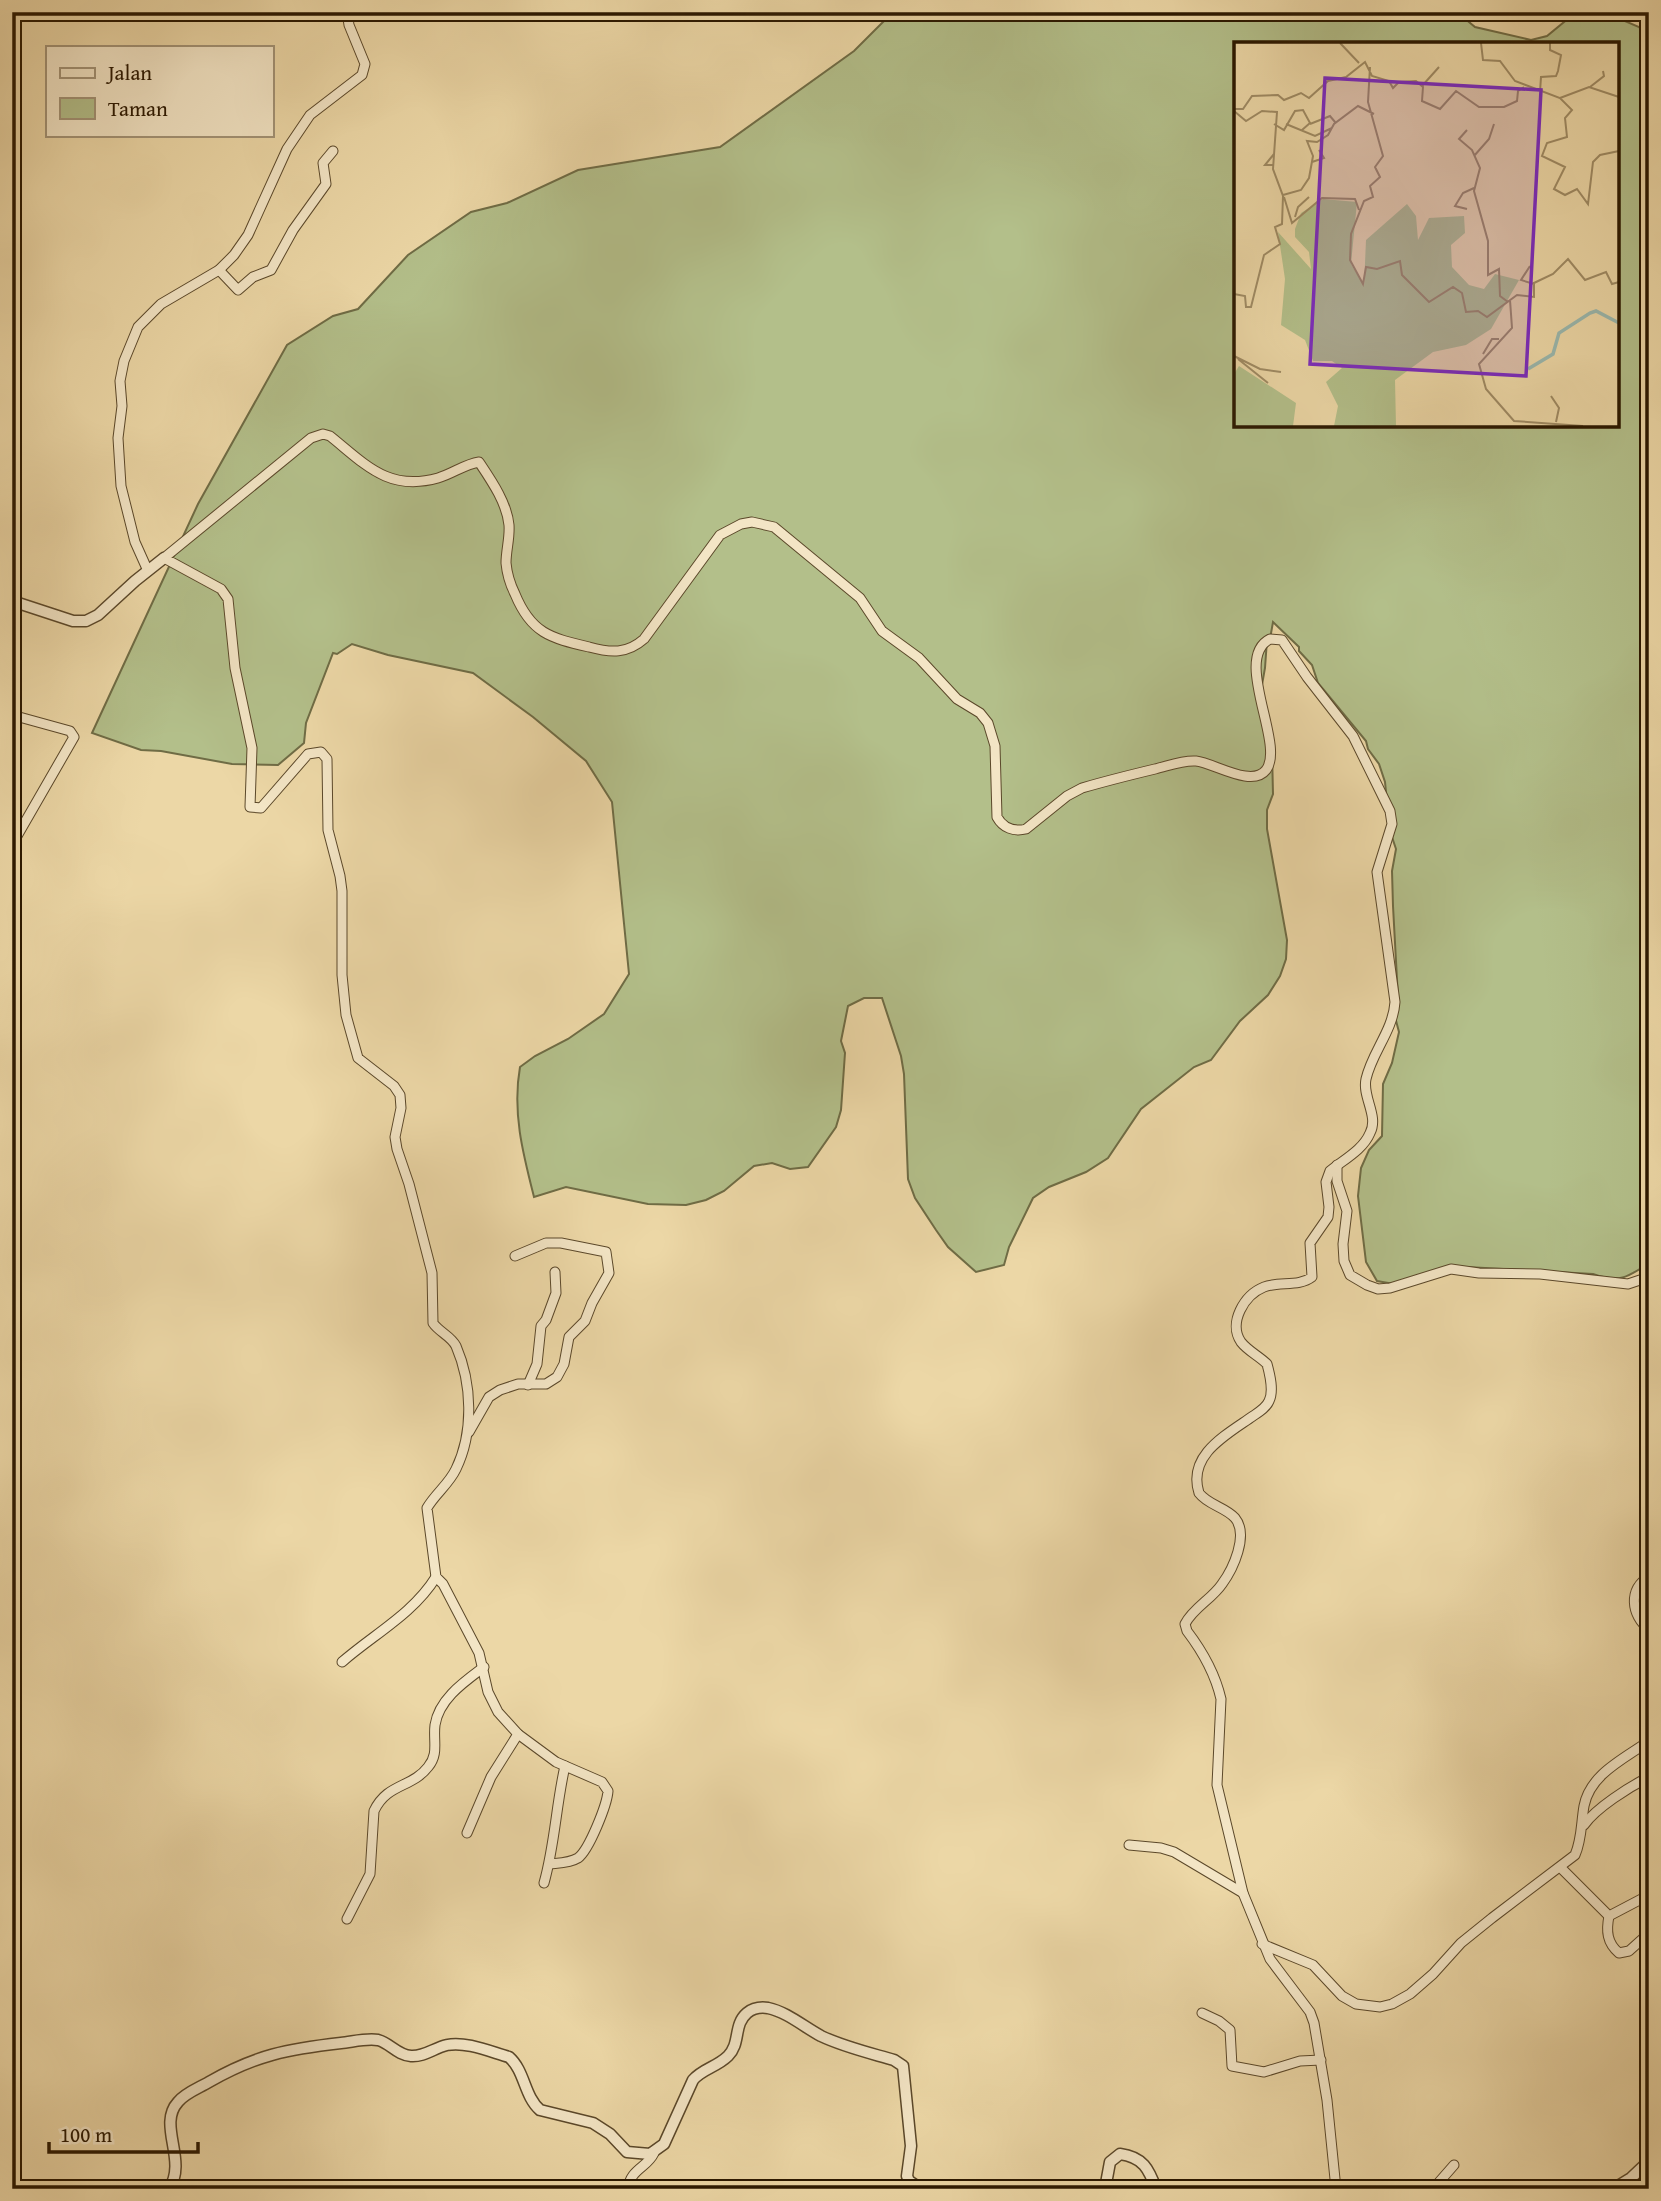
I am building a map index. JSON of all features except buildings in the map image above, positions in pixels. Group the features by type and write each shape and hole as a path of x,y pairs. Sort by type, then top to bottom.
{"street":[{"path":"148,571 135,542 121,486 118,438 124,361 138,327 161,303 219,270 234,255 248,234 287,149 310,115 362,75 365,64 349,25 347,12"},
{"path":"219,270 238,290 253,277 271,270 293,230 326,184 323,162 333,151"},
{"path":"12,601 73,621 86,621 98,615 284,458 317,436 325,434 381,476 389,479 435,478 478,461 506,512 509,525 507,574 520,608 530,622 558,640 620,652 637,646 720,534 741,524 767,524 781,531 850,589 860,598 882,631 919,658 957,699 980,713 988,723 995,746 997,817 1001,824 1017,830 1026,829 1067,796 1082,788 1183,761 1202,762 1242,776 1256,777 1265,773 1272,762 1272,752 1256,668 1264,642 1275,638 1282,640 1353,736 1376,778 1392,817 1377,869 1395,992 1394,1013 1367,1078 1366,1090 1372,1131 1357,1150 1330,1171 1326,1182 1328,1217 1310,1243 1312,1277 1301,1282 1265,1286 1246,1300 1240,1309 1238,1337 1267,1364 1271,1387 1269,1401 1263,1409 1214,1444 1205,1454 1195,1475 1199,1493 1235,1518 1240,1533 1232,1566 1222,1585 1185,1624 1213,1672 1221,1699 1217,1785 1243,1893 1262,1944 1278,1972 1310,2012 1314,2023 1327,2100 1336,2189"},
{"path":"164,558 221,589 228,599 235,668 252,748 250,807 261,808 309,754 321,752 327,760 329,838 342,891 342,975 346,1014 358,1058 394,1086 400,1095 401,1108 395,1137 397,1149 432,1273 433,1322 454,1342 468,1395 468,1434"},
{"path":"12,715 70,731 74,737 13,843"},
{"path":"1336,1166 1337,1181 1347,1211 1344,1261 1350,1275 1378,1289 1390,1288 1451,1269 1540,1274 1628,1284 1649,1277"},
{"path":"515,1256 551,1243 587,1247 606,1252 608,1273 585,1321 569,1337 561,1371 546,1384 518,1384 500,1390 489,1398 468,1434 456,1469 443,1491 427,1508 436,1577 443,1584 479,1653 488,1692 499,1712 518,1734 565,1766 606,1786 607,1797 582,1853 571,1861 550,1864"},
{"path":"528,1385 537,1364 541,1326 556,1293 555,1272"},
{"path":"341,1662 398,1620 426,1594 436,1577"},
{"path":"1649,1577 1638,1586 1634,1598 1639,1620 1649,1629"},
{"path":"347,1919 370,1874 374,1811 378,1802 391,1789 415,1778 431,1765 435,1756 439,1710 462,1684 484,1667"},
{"path":"467,1833 491,1777 518,1734"},
{"path":"1262,1944 1313,1965 1342,1996 1356,2004 1380,2007 1392,2004 1410,1994 1433,1974 1461,1943 1575,1856 1584,1808 1592,1784 1611,1767 1649,1741"},
{"path":"544,1883 550,1864 559,1789 565,1766"},
{"path":"1582,1827 1596,1810 1605,1807 1635,1784 1649,1777"},
{"path":"1129,1845 1174,1852 1243,1893"},
{"path":"1561,1868 1609,1916"},
{"path":"1609,1916 1649,1895"},
{"path":"1609,1916 1607,1934 1615,1951 1619,1953 1629,1951 1649,1933"},
{"path":"628,2189 633,2173 650,2161 664,2144 695,2077 713,2069 733,2051 738,2025 748,2012 768,2008 824,2037 894,2060 903,2066 911,2129 907,2176 909,2185 921,2189"},
{"path":"1202,2013 1230,2030 1232,2066 1264,2072 1300,2061 1321,2060"},
{"path":"169,2189 176,2161 170,2119 178,2102 239,2065 266,2055 310,2046 364,2040 380,2041 400,2053 412,2056 452,2045 468,2046 509,2057 520,2073 534,2104 540,2110 593,2123 633,2155 654,2153"},
{"path":"1105,2189 1110,2162 1120,2154 1142,2161 1151,2174 1156,2189"},
{"path":"1613,2189 1631,2178 1649,2161"},
{"path":"1433,2189 1454,2165"},
{"path":"12,2184 24,2189"}],"green space":[{"path":"893,12 1457,12 1475,27 1531,40 1547,36 1575,13 1604,12 1639,27 1649,38 1649,1263 1623,1278 1467,1267 1394,1284 1377,1281 1366,1262 1358,1196 1361,1168 1369,1150 1382,1136 1383,1084 1392,1063 1399,1032 1394,1013 1398,998 1392,871 1396,849 1390,831 1385,782 1379,764 1368,749 1366,741 1318,683 1312,665 1299,651 1299,647 1273,622 1270,639 1267,640 1260,696 1272,752 1273,794 1267,810 1267,829 1287,940 1286,959 1280,976 1268,995 1240,1021 1211,1060 1194,1067 1141,1109 1108,1158 1086,1172 1049,1187 1033,1198 1009,1247 1004,1265 976,1272 948,1247 915,1198 908,1179 904,1074 901,1056 882,998 864,998 848,1006 841,1041 845,1053 841,1110 836,1127 808,1167 790,1169 772,1163 754,1166 724,1191 706,1200 686,1205 648,1204 566,1187 534,1197 518,1117 520,1067 604,1014 629,974 612,802 586,761 533,717 473,673 388,655 352,644 337,654 333,653 306,723 304,743 278,765 232,764 141,750 92,733 198,504 287,345 333,316 358,309 408,255 471,212 507,203 578,170 720,147 854,51"}]}
